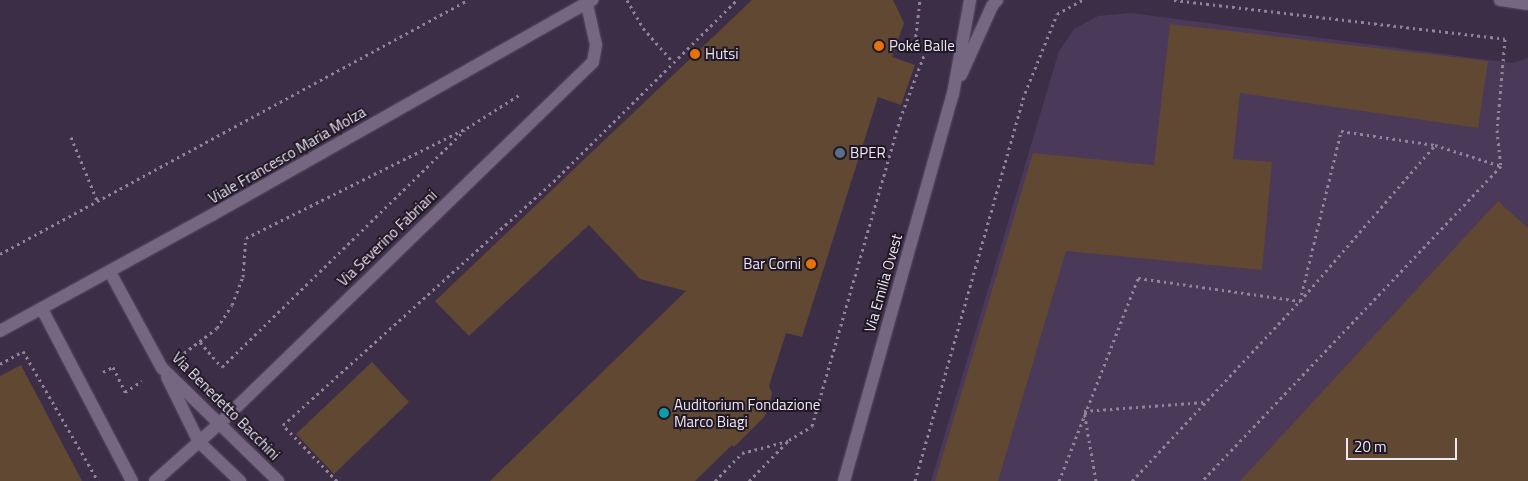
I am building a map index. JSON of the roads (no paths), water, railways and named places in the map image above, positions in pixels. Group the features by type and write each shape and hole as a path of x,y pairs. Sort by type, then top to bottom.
{"street":[{"path":"953,94 970,0"},
{"path":"953,94 992,6 997,0"},
{"path":"1500,0 1528,4"},
{"name":"Viale Francesco Maria Molza","path":"0,331 110,272 588,1"},
{"name":"Via Severino Fabriani","path":"155,481 219,424 593,62 596,45 588,1"},
{"name":"Via Emilia Ovest","path":"844,481 953,94"},
{"name":"Via Benedetto Bacchini","path":"110,272 162,368 278,481"},
{"path":"42,309 132,481"},
{"path":"162,368 199,442 240,481"}],"place":[{"name":"Poké Balle","path":"879,46"},
{"name":"Hutsi","path":"695,54"},
{"name":"BPER","path":"840,153"},
{"name":"Bar Corni","path":"811,264"},
{"name":"Auditorium Fondazione Marco Biagi","path":"664,413"}]}
